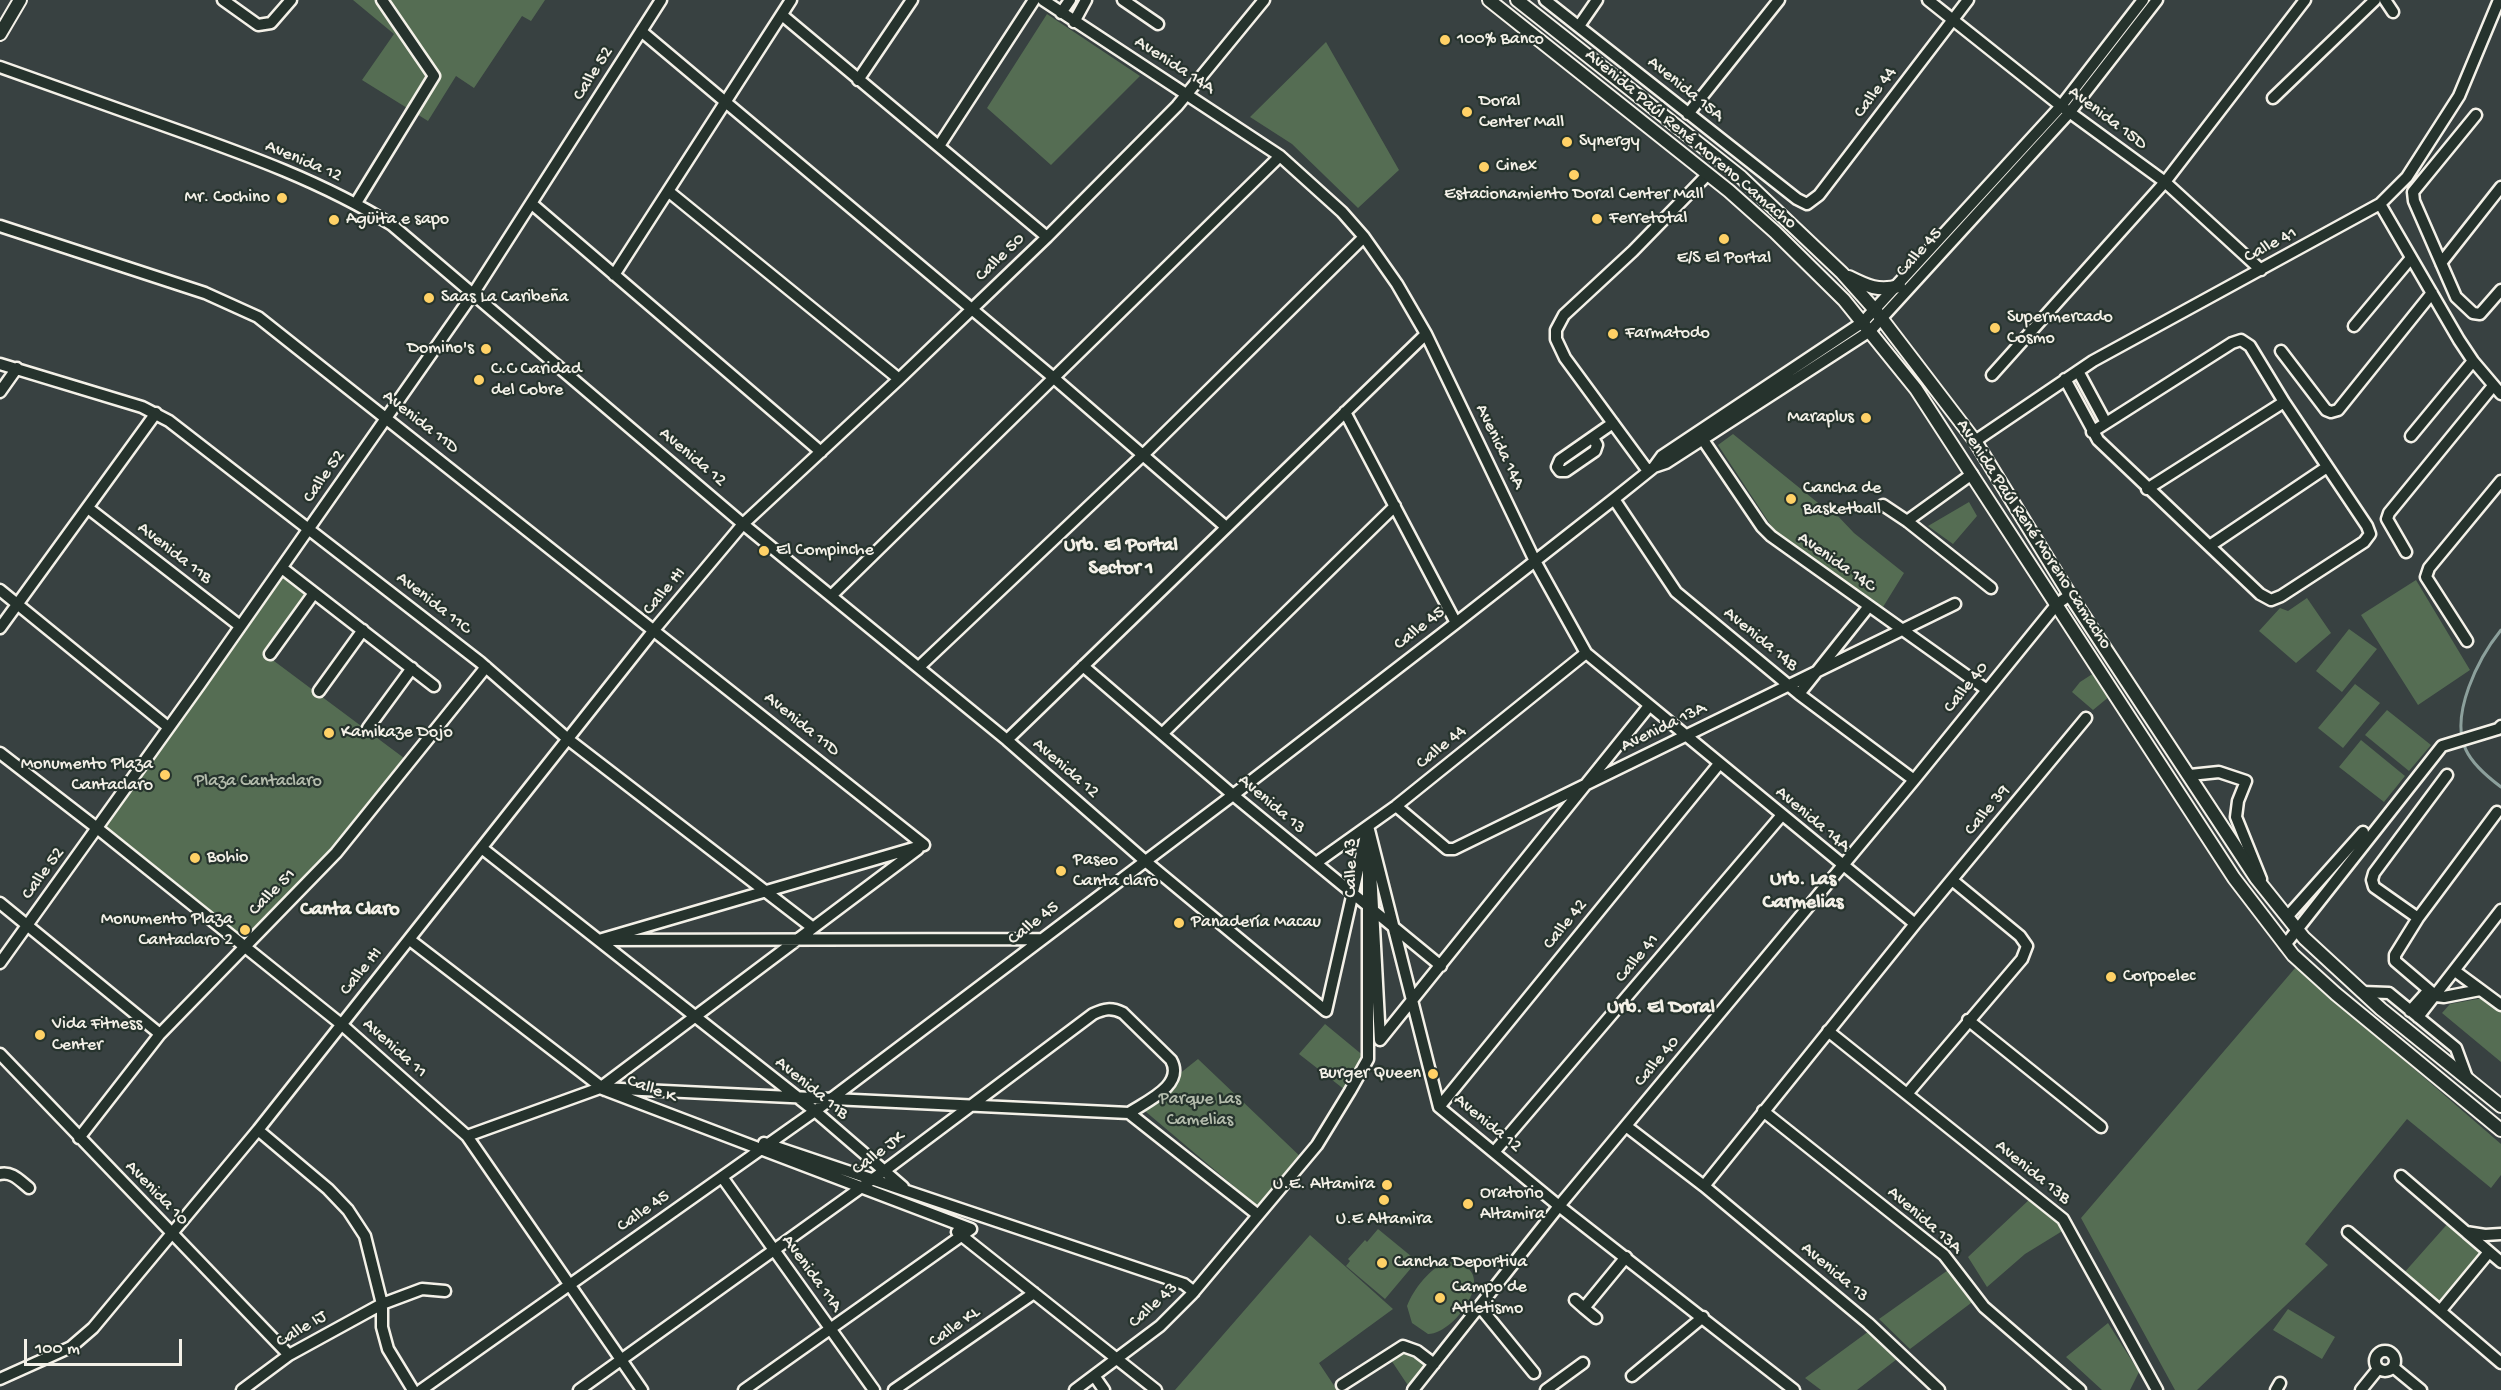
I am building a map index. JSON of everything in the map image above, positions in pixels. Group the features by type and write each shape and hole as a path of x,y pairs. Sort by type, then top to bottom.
{"main road":[{"path":"0,34 20,0"},
{"name":"Avenida Paúl René Moreno Camacho","path":"1489,0 1708,174 1775,232 1844,300 1916,389 2234,878 2285,945 2336,994 2501,1130"},
{"name":"Avenida Paúl René Moreno Camacho","path":"1517,0 1741,177 1842,273 1879,314 1975,441 2070,595 2267,892 2297,930 2362,992 2501,1106"},
{"path":"1842,273 1870,288 1889,289 1899,286"}],"street":[{"path":"223,0 258,25 271,23 291,0"},
{"path":"356,203 434,76 382,0"},
{"name":"Calle 52","path":"0,963 282,568 473,294 661,0"},
{"path":"614,275 791,0"},
{"path":"858,80 912,0"},
{"path":"939,146 1034,0"},
{"name":"Avenida 14A","path":"1043,0 1280,156 1334,204 1364,237 1397,284 1426,334 1535,561 1586,653 1915,924"},
{"path":"1061,13 1070,0"},
{"path":"1074,22 1086,0"},
{"path":"1123,0 1158,24"},
{"name":"Calle 50","path":"744,524 1047,237 1188,95 1264,0"},
{"name":"Avenida 15A","path":"1545,0 1797,199 1807,204"},
{"path":"1579,26 1598,0"},
{"path":"1688,114 1779,0"},
{"name":"Avenida 15D","path":"1928,0 2066,109 2164,182 2261,270"},
{"name":"Calle 44","path":"1807,204 1819,195 1968,0"},
{"name":"Calle 45","path":"1879,314 1899,286 2066,109 2143,0"},
{"name":"Calle 45","path":"421,1390 815,1111 1144,860 1233,795 1651,469 1666,463 1700,435 1866,326 2066,109 2157,0"},
{"path":"1992,375 2164,182 2305,0"},
{"path":"2273,98 2375,0"},
{"path":"2385,0 2393,12"},
{"name":"Calle 41","path":"1975,441 2078,371 2175,315 2380,204 2407,177 2459,96 2499,0"},
{"path":"782,15 1047,237"},
{"path":"641,31 726,100 1226,527"},
{"name":"Avenida 12","path":"0,67 141,116 307,181 356,203 392,225 744,524 1007,740 1144,860 1326,1011 1368,826"},
{"path":"2476,115 2413,192 2414,201 2456,297 2473,313 2480,315 2501,290"},
{"path":"831,596 1280,156"},
{"path":"1651,469 1613,423 1559,349 1556,339 1559,322 1569,309 1633,251 1708,174"},
{"path":"2441,263 2501,187"},
{"path":"669,191 899,379"},
{"path":"532,204 821,453"},
{"path":"2380,204 2473,361 2497,390 2389,513 2387,519 2406,552"},
{"name":"Avenida 11D","path":"0,226 205,293 248,311 271,326 924,844"},
{"path":"919,667 1142,456 1364,237"},
{"path":"2354,326 2411,258"},
{"path":"2281,351 2326,410 2331,412 2338,410 2432,293"},
{"path":"2441,308 2456,297"},
{"path":"1007,740 1426,334"},
{"path":"2065,379 2092,432 2147,489 2211,545 2260,594 2271,600 2281,596 2364,542 2370,534 2367,526 2284,402 2250,345 2241,340 2232,343 2092,432"},
{"path":"2411,436 2473,361"},
{"name":"Avenida 11C","path":"0,364 156,413 310,528 486,667 568,740 813,928"},
{"path":"0,392 17,368"},
{"path":"2078,371 2106,423"},
{"path":"2147,489 2284,402"},
{"path":"1345,412 1456,622"},
{"path":"0,628 156,413"},
{"path":"1593,438 1613,423"},
{"name":"Avenida 14C","path":"1700,435 1762,528 1771,536 1987,690"},
{"path":"2211,545 2327,467"},
{"path":"1907,521 1972,474"},
{"path":"2467,641 2426,577 2429,568 2501,481"},
{"name":"Avenida 14B","path":"1614,499 1676,592 1799,694 1914,780"},
{"path":"1883,505 1907,521 1991,588"},
{"path":"1162,734 1395,506"},
{"name":"Avenida 11B","path":"88,508 240,626"},
{"name":"Calle HI","path":"0,1379 71,1347 93,1328 258,1130 483,849 654,630 744,524"},
{"path":"282,568 434,686"},
{"path":"0,590 168,727"},
{"path":"270,654 314,593"},
{"name":"Calle 40","path":"1413,1390 1559,1206 1914,780 2057,604 2070,595"},
{"name":"Avenida 13A","path":"1396,806 1447,849 1454,849 1955,604"},
{"path":"1799,694 1869,606"},
{"path":"319,691 363,630"},
{"name":"Calle 44","path":"1316,863 1396,806 1586,653"},
{"name":"Avenida 13","path":"1083,666 1233,795 1441,966"},
{"name":"Calle 51","path":"79,1138 160,1034 336,853 486,667"},
{"path":"368,728 412,668"},
{"name":"Calle 43","path":"1368,826 1380,1040 1649,706"},
{"name":"Calle 39","path":"1704,1186 1915,924 2086,718"},
{"path":"2285,945 2442,746 2498,729 2501,726"},
{"name":"Avenida 11","path":"0,753 341,1024 467,1136 642,1390"},
{"name":"Calle 42","path":"1438,1107 1719,764"},
{"path":"2190,775 2219,772 2246,781 2238,801 2236,817 2267,892"},
{"path":"2418,918 2374,887 2372,880 2374,873 2447,775"},
{"path":"2480,990 2444,997 2432,993 2395,961 2395,955 2418,918 2497,812"},
{"name":"Calle 41","path":"1495,1151 1782,815"},
{"name":"Avenida 12","path":"1368,826 1438,1107 1495,1151 1559,1206 1794,1390"},
{"name":"Calle 43","path":"1075,1390 1160,1326 1194,1292 1317,1145 1368,1059 1368,826"},
{"path":"2287,917 2363,832"},
{"path":"467,1136 600,1088 924,844"},
{"path":"599,940 924,844"},
{"name":"Avenida 11B","path":"483,849 815,1111 962,1236 1156,1390"},
{"path":"1907,1094 2022,959 2027,946 2020,936 1952,880"},
{"path":"0,903 160,1034"},
{"path":"2414,1014 2455,971 2501,910"},
{"path":"599,940 1042,939"},
{"path":"410,940 600,1088 1184,1284 1194,1292"},
{"path":"2455,971 2501,1005"},
{"path":"2362,992 2389,993 2456,1048 2467,1078"},
{"name":"Calle JK","path":"579,1390 774,1251 1083,1022 1104,1009 1114,1008 1123,1013 1172,1060 1176,1068 1175,1077 1170,1084 1129,1113"},
{"path":"1968,1020 2101,1127"},
{"name":"Avenida 13B","path":"1828,1031 2063,1219 2157,1390"},
{"name":"Avenida 10","path":"0,1054 289,1355"},
{"name":"Calle K","path":"600,1088 1129,1113"},
{"name":"Calle K","path":"600,1088 971,1229 962,1236"},
{"name":"Avenida 13A","path":"1763,1111 1944,1255 1984,1307 2080,1390"},
{"path":"1129,1113 1258,1215"},
{"name":"Avenida 13","path":"1626,1126 1704,1186 1868,1323 1939,1390"},
{"path":"258,1130 328,1189 348,1210 365,1236 382,1304 382,1327 388,1349 413,1390"},
{"path":"0,1174 5,1173 16,1177 29,1188"},
{"path":"2402,1176 2501,1262"},
{"name":"Avenida 11A","path":"722,1177 874,1390"},
{"path":"2348,1232 2501,1363"},
{"path":"2466,1232 2485,1235 2501,1234"},
{"path":"744,1390 962,1236"},
{"path":"2440,1310 2489,1252"},
{"path":"1584,1308 1626,1257"},
{"name":"Calle IJ","path":"242,1390 289,1355 382,1304 422,1289 445,1291"},
{"name":"Calle KL","path":"894,1390 1034,1293"},
{"path":"1575,1300 1596,1318"},
{"path":"1480,1307 1534,1373"},
{"path":"1632,1376 1703,1317"},
{"path":"1342,1385 1403,1346 1417,1351 1434,1364"},
{"path":"2384,1350 2393,1355 2395,1361 2393,1367 2388,1371 2378,1369 2374,1360 2377,1353 2384,1350"},
{"path":"1546,1390 1583,1364"},
{"path":"2393,1367 2421,1390"},
{"path":"2361,1390 2378,1369"},
{"path":"1095,1377 1104,1390"},
{"path":"2146,1390 2150,1378"}],"green space":[{"path":"353,0 545,0 531,21 522,16 474,88 456,76 428,121 362,80 394,34"},
{"path":"1047,14 1140,76 1051,165 987,108"},
{"path":"1326,42 1399,170 1358,208 1292,144 1250,117"},
{"path":"1733,434 1833,515 1836,514 1854,533 1904,573 1883,607 1774,530 1718,445"},
{"path":"1969,502 1977,516 1953,544 1928,526"},
{"name":"Plaza Cantaclaro","path":"283,571 311,594 266,655 408,761 334,852 243,944 99,828"},
{"path":"2416,580 2470,670 2418,705 2361,615"},
{"path":"2307,598 2331,633 2296,663 2259,631 2280,608 2288,611"},
{"path":"2349,629 2377,649 2342,692 2316,671"},
{"path":"2094,673 2110,696 2093,710 2072,692 2080,682"},
{"path":"2355,684 2380,703 2343,748 2318,728"},
{"path":"2387,710 2431,745 2409,771 2365,735"},
{"path":"2361,740 2405,776 2384,802 2339,767"},
{"path":"2296,967 2501,1144 2501,1175 2491,1188 2407,1119 2305,1244 2328,1265 2197,1390 2175,1390 2081,1218"},
{"path":"2483,998 2501,1011 2501,1062 2442,1013 2450,1004"},
{"path":"1325,1024 1365,1057 1345,1090 1299,1054"},
{"name":"Parque Las Camelias","path":"1198,1059 1304,1160 1262,1210 1139,1106"},
{"path":"2030,1199 2060,1222 2064,1230 2025,1254 1987,1287 1968,1257"},
{"path":"2450,1221 2486,1252 2441,1305 2403,1274"},
{"name":"Cancha Deportiva","path":"1378,1229 1417,1261 1385,1299 1346,1266 1350,1261 1348,1259"},
{"path":"1310,1235 1393,1309 1319,1363 1337,1390 1175,1390"},
{"name":"Campo de Atletismo","path":"1448,1262 1465,1266 1473,1275 1474,1286 1470,1300 1451,1324 1428,1334 1412,1323 1407,1306 1423,1279 1435,1268"},
{"path":"1951,1268 1975,1300 1910,1349 1879,1319"},
{"path":"2288,1309 2335,1337 2322,1359 2273,1330"},
{"path":"2108,1323 2139,1372 2130,1390 2102,1390 2066,1357"},
{"path":"1869,1331 1897,1359 1857,1390 1821,1390 1805,1378"},
{"path":"1411,1345 1434,1363 1411,1390 1391,1360"}],"waterway":[{"path":"2501,630 2492,641 2476,671 2469,687 2461,720 2466,750 2481,770 2501,787"}],"place":[{"name":"100% Banco","path":"1445,40"},
{"name":"Doral Center Mall","path":"1467,112"},
{"name":"Synergy","path":"1567,142"},
{"name":"Cinex","path":"1484,167"},
{"name":"Estacionamiento Doral Center Mall","path":"1574,175"},
{"name":"Mr. Cochino","path":"282,198"},
{"name":"Ferretotal","path":"1597,219"},
{"name":"Agüita e sapo","path":"334,220"},
{"name":"E/S El Portal","path":"1724,239"},
{"name":"Saas La Caribeña","path":"429,298"},
{"name":"Supermercado Cosmo","path":"1995,328"},
{"name":"Farmatodo","path":"1613,334"},
{"name":"Domino's","path":"486,349"},
{"name":"C.C Caridad del Cobre","path":"479,380"},
{"name":"Maraplus","path":"1866,418"},
{"name":"Cancha de Basketball","path":"1791,499"},
{"name":"El Compinche","path":"764,551"},
{"name":"Kamikaze Dojo","path":"329,733"},
{"name":"Monumento Plaza Cantaclaro","path":"165,775"},
{"name":"Bohio","path":"195,858"},
{"name":"Paseo Canta claro","path":"1061,871"},
{"name":"Panadería Macau","path":"1179,923"},
{"name":"Monumento Plaza Cantaclaro 2","path":"245,930"},
{"name":"Corpoelec","path":"2111,977"},
{"name":"Vida Fitness Center","path":"40,1035"},
{"name":"Burger Queen","path":"1433,1074"},
{"name":"U.E. Altamira","path":"1387,1185"},
{"name":"U.E Altamira","path":"1384,1200"},
{"name":"Oratorio Altamira","path":"1468,1204"},
{"name":"Cancha Deportiva","path":"1382,1263"},
{"name":"Campo de Atletismo","path":"1440,1298"}],"district":[{"name":"Urb. El Portal Sector 1","path":"1121,558"},
{"name":"Urb. Las Carmelias","path":"1803,892"},
{"name":"Canta Claro","path":"350,911"},
{"name":"Urb. El Doral","path":"1661,1009"}]}
